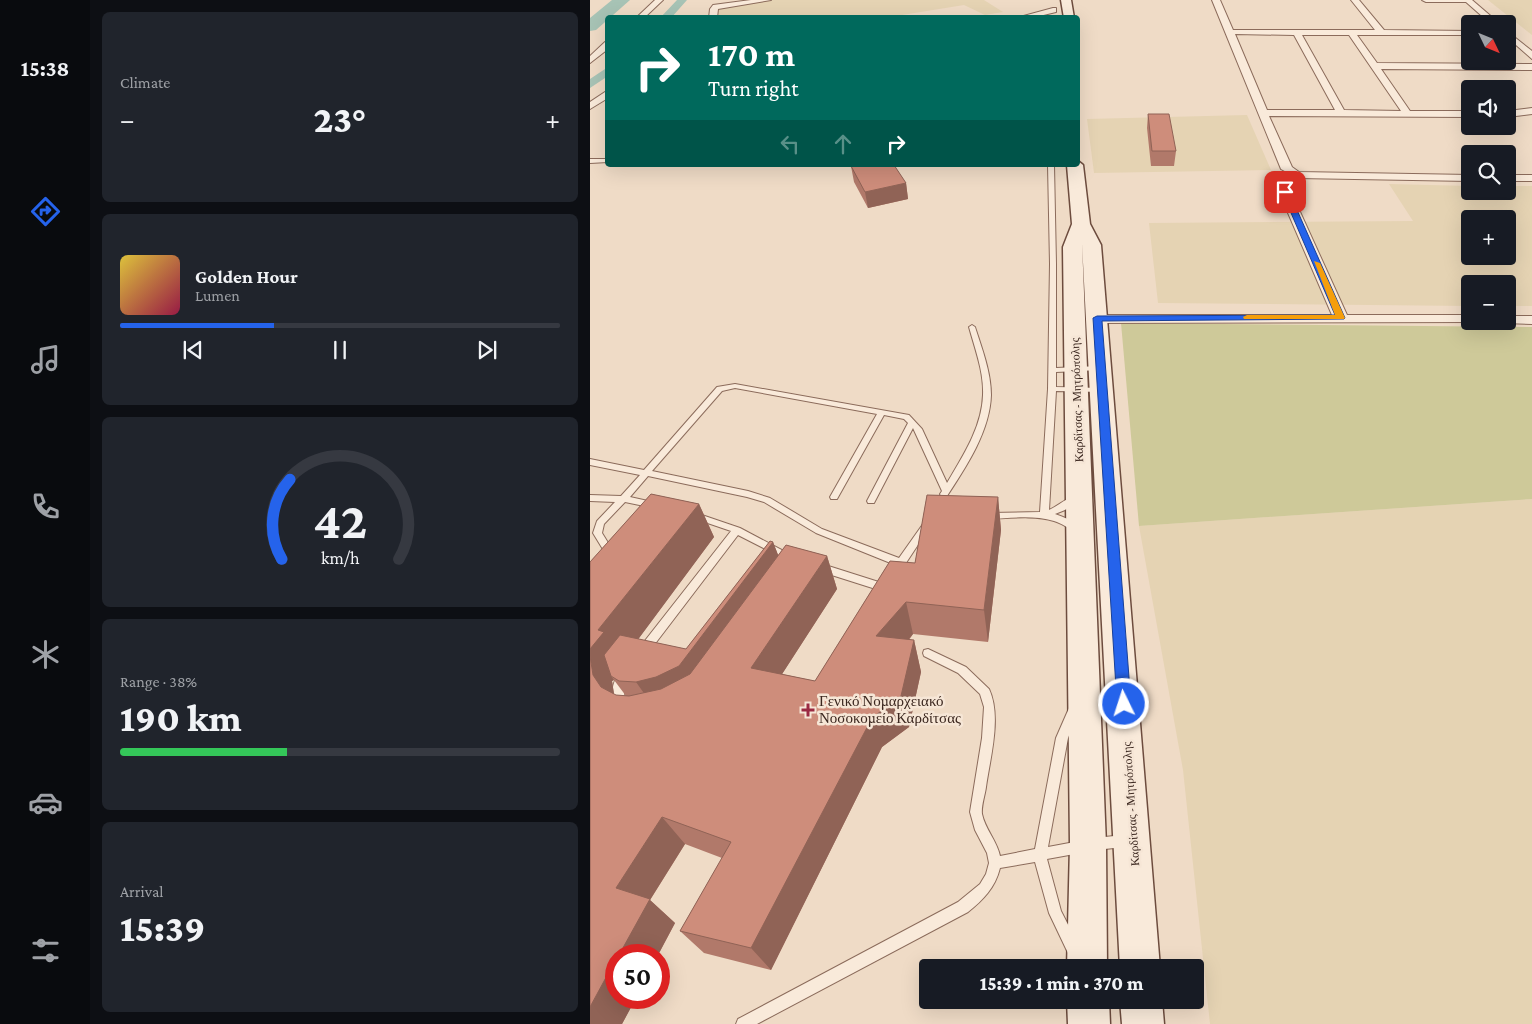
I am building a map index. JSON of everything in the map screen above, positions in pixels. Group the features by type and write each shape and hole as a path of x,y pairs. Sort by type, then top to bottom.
{"main road":[{"path":"1066,0 1068,15"},
{"name":"Καρδίτσας - Μητρόπολης","path":"1075,167 1081,224 1092,245 1097,318 1077,379 1133,840 1140,959"},
{"name":"Καρδίτσας - Μητρόπολης","path":"1081,224 1072,247 1088,845 1087,959"},
{"path":"1088,1009 1089,1024"},
{"path":"1142,1009 1143,1024"}],"street":[{"path":"642,15 659,0"},
{"path":"713,15 716,7 767,0"},
{"path":"1216,0 1287,169 1297,175 1461,178"},
{"path":"1355,0 1381,32"},
{"path":"1426,0 1468,0 1486,15"},
{"path":"1031,15 1054,9"},
{"path":"1230,32 1461,33"},
{"path":"1297,32 1341,113"},
{"path":"1351,32 1407,113"},
{"path":"1516,41 1532,56"},
{"path":"590,60 605,47"},
{"path":"1374,66 1532,68"},
{"path":"590,106 605,95"},
{"path":"1516,113 1532,111"},
{"path":"1263,112 1461,114"},
{"path":"1516,178 1532,178"},
{"path":"1285,192 1341,318"},
{"path":"1097,318 1461,319"},
{"path":"1516,320 1532,320"}],"lane":[{"path":"590,161 605,160"},
{"path":"1044,515 1077,379 1053,264 1051,167"},
{"path":"939,505 976,436 986,403 983,361 972,327"},
{"path":"613,566 613,561 597,533 598,527 720,389 727,386 882,412 906,418 918,429 946,491"},
{"path":"834,497 882,412"},
{"path":"870,501 912,422"},
{"path":"590,462 748,494 767,500 819,531 898,566 931,518"},
{"path":"1044,515 1062,508 1079,493"},
{"path":"590,498 623,499 661,507"},
{"path":"680,512 708,518 737,530 777,552 807,564 882,588"},
{"path":"978,517 1044,515 1064,519 1080,532"},
{"path":"628,714 619,699 618,684 737,530"},
{"path":"744,1024 964,907 989,884 994,872 995,863 993,852 981,830 976,812 988,738 989,707 985,692 962,670 928,653"},
{"path":"1078,959 1055,913 1040,856 1062,738 1072,712 1084,695"},
{"path":"995,863 1040,856 1088,845 1133,840"}],"shaded area":[{"path":"772,0 984,0 1003,12 985,15 964,5 902,15 716,15 716,10 726,6"},
{"path":"1488,0 1532,0 1532,35 1516,22 1516,15 1507,15"},
{"path":"1247,115 1271,170 1094,173 1087,119"},
{"path":"1389,184 1461,186 1461,200 1516,200 1516,186 1532,186 1532,306 1516,306 1516,275 1461,275 1461,306 1158,303 1149,223 1413,221"},
{"path":"1121,323 1461,326 1461,330 1516,330 1516,327 1532,327 1532,499 1139,526"},
{"path":"1532,499 1532,1024 1210,1024 1183,770 1139,526"}],"building":[{"path":"1148,114 1169,114 1176,151 1152,151"},
{"path":"852,167 895,167 906,183 865,192"},
{"path":"651,494 699,504 598,630 604,632 590,649 590,562"},
{"path":"927,495 998,497 984,610 906,602 876,636 914,640 901,696 872,718 751,948 680,931 731,842 662,817 616,888 650,899 625,944 605,944 605,979 590,1007 590,656 593,675 601,687 616,695 629,696 661,689 690,674 786,545 827,556 751,668 815,681 890,561 915,563"},
{"path":"770,541 773,542 679,666 656,677 636,682 619,681 611,676 604,655 620,635 686,649"}],"waterway":[{"path":"590,26 622,0"},
{"path":"668,15 682,0"},
{"path":"590,85 605,72"}],"slow traffic":[{"path":"1247,317 1341,318 1316,263"}],"place":[{"name":"Γενικό Νομαρχειακό Νοσοκομείο Καρδίτσας","path":"808,710"}],"route":[{"path":"1124,704 1097,318 1341,318 1285,192"}]}
